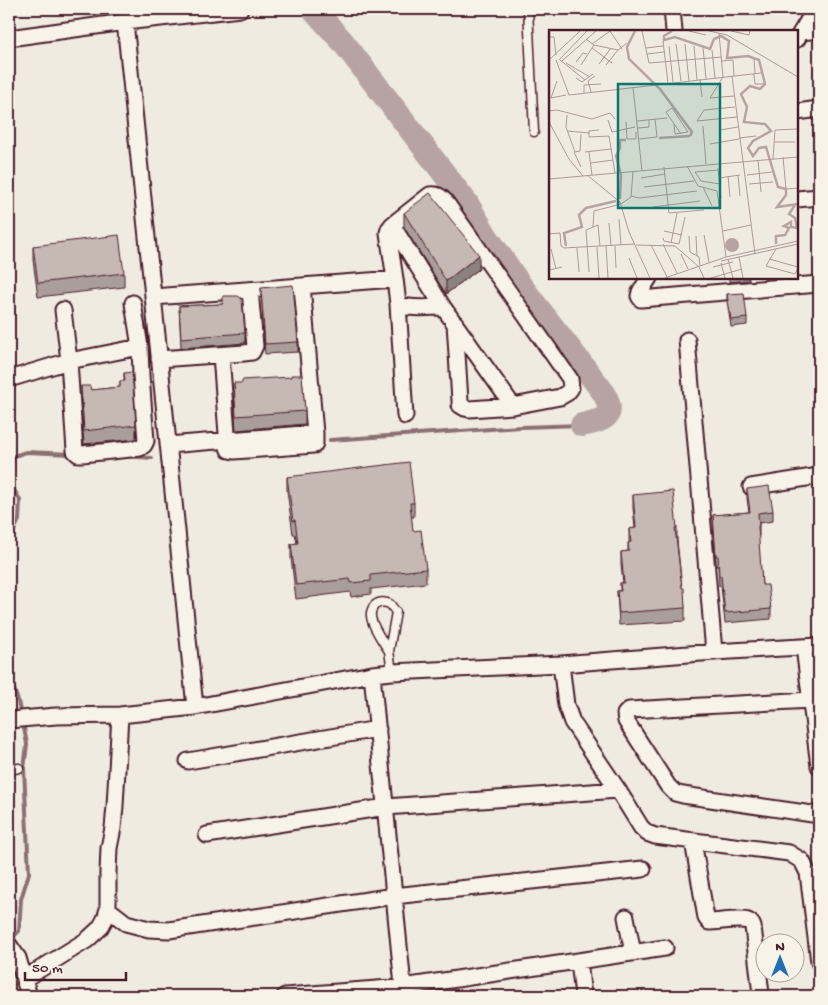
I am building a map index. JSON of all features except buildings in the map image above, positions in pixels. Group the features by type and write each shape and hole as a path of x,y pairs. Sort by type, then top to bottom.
{"street":[{"path":"9,38 240,9"},
{"path":"672,9 674,30"},
{"path":"799,35 815,9"},
{"path":"125,22 195,707"},
{"path":"799,35 819,30"},
{"path":"798,112 819,109"},
{"path":"405,416 398,304 388,233 392,225 430,195 435,194 445,201 570,379 571,388 560,397 513,406 465,408 460,405 455,323"},
{"path":"798,199 819,197"},
{"path":"392,225 443,307 513,406"},
{"path":"153,297 395,279"},
{"path":"648,279 640,292 639,296 641,299 819,284"},
{"path":"168,445 315,433 302,286"},
{"path":"141,375 160,366 221,354 252,352 255,346 250,290"},
{"path":"63,310 69,362 74,444 75,451 78,454 82,454 144,446 146,440 140,347 134,303"},
{"path":"398,304 410,307 443,307"},
{"path":"687,340 714,652"},
{"path":"9,379 69,362 140,347"},
{"path":"221,354 227,439"},
{"path":"751,487 819,476"},
{"path":"12,720 56,716 120,715 195,707 372,674 392,672 561,664 812,646 811,700 819,766"},
{"path":"561,664 566,706 572,722 641,827 648,833 655,836 789,853 802,861 808,874 819,962"},
{"path":"372,674 404,992"},
{"path":"811,700 629,710 625,714 626,721 668,786 675,793 819,815"},
{"path":"18,972 87,940 100,928 106,919 120,715"},
{"path":"188,761 378,729"},
{"path":"207,835 386,807 618,790"},
{"path":"693,841 706,918 709,922 742,920 752,923 761,994"},
{"path":"108,909 126,923 169,930 394,896 643,869"},
{"path":"626,917 633,953"},
{"path":"9,945 29,996"},
{"path":"285,996 404,992 665,948"},
{"path":"579,961 583,996"}],"lane":[{"path":"528,9 534,132"},
{"path":"389,652 382,642 371,616 373,607 378,603 384,602 390,604 396,612 389,652 392,672"},
{"path":"9,770 19,768"}],"waterway":[{"path":"313,9 343,42 466,202 485,234 521,286 604,393 609,408 606,416 582,425"},
{"path":"330,440 521,427 582,425"},
{"path":"9,471 14,456 26,452 72,454"},
{"path":"124,456 152,458"},
{"path":"9,481 20,500 19,520 9,540"},
{"path":"9,673 21,716"},
{"path":"9,938 19,931 21,899 29,873 24,769 27,744 23,723"}]}
